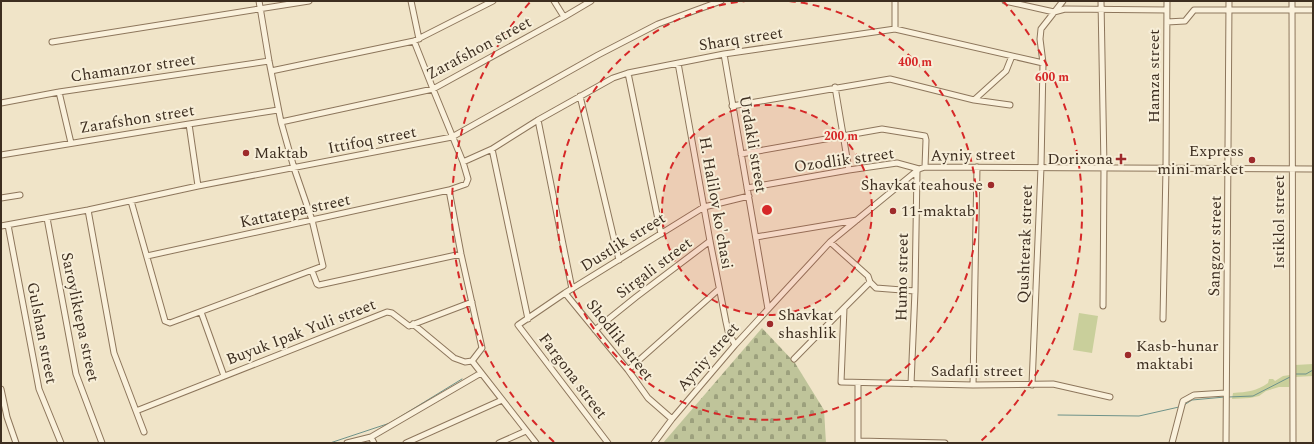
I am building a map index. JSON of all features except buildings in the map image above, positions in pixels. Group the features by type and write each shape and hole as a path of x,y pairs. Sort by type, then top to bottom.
{"street":[{"path":"131,201 165,321 170,323 323,266 312,220 294,168 278,110 259,1"},
{"path":"52,42 309,1"},
{"path":"411,1 417,40 433,89 463,162"},
{"path":"271,71 417,40 487,2 493,1"},
{"path":"554,1 564,17"},
{"name":"Zarafshon street","path":"281,122 433,89 564,17 590,1"},
{"name":"Ittifoq street","path":"1,226 88,210 198,186 452,138 598,54 658,24 721,1"},
{"path":"895,1 895,29"},
{"path":"1005,1 1054,12 1066,9 1167,10"},
{"name":"Qushterak street","path":"1032,385 1041,167 1043,63 1040,39 1041,29 1063,1"},
{"path":"1101,1 1104,167 1103,306"},
{"name":"Hamza street","path":"1163,319 1167,1"},
{"name":"Sangzor street","path":"1226,443 1229,1"},
{"name":"Istiklol street","path":"1292,1 1293,443"},
{"path":"1167,22 1185,21 1194,10 1313,10"},
{"name":"Sharq street","path":"463,162 492,149 538,120 612,78 628,73 724,54 895,29 1043,63"},
{"name":"Urdakli street","path":"724,54 768,309"},
{"path":"974,100 1006,71 1012,56"},
{"name":"Chamanzor street","path":"1,103 59,92 269,61"},
{"name":"H. Halilov ko'chasi","path":"678,63 710,242 728,330 735,345"},
{"path":"628,73 662,234"},
{"path":"732,106 836,87 890,79 974,100 1010,105"},
{"path":"836,87 849,170"},
{"path":"59,92 71,143"},
{"path":"580,96 619,260"},
{"name":"Zarafshon street","path":"1,155 278,110"},
{"path":"538,120 572,289"},
{"path":"189,124 198,186"},
{"path":"741,154 882,129 925,136 925,167"},
{"path":"492,149 528,319"},
{"name":"Kattatepa street","path":"147,256 449,190 468,182 468,176 463,162"},
{"name":"Ozodlik street","path":"747,188 897,163 918,170"},
{"name":"Ayniy street","path":"654,443 672,419 735,345 830,242 918,170 925,167 1313,169"},
{"path":"973,386 977,167"},
{"name":"Humo street","path":"912,384 918,170"},
{"path":"449,190 461,254 472,302 482,348 472,361 465,362 454,358 413,324 472,302"},
{"path":"1,198 20,195"},
{"name":"Dustlik street","path":"518,325 572,289 662,234 704,206 749,196"},
{"name":"Saroyliktepa street","path":"88,210 114,353 144,432"},
{"name":"Saroyliktepa street","path":"47,218 75,370 102,443"},
{"path":"756,237 858,220"},
{"name":"Gulshan street","path":"8,225 39,389 61,443"},
{"name":"Sirgali street","path":"595,330 636,297 710,242"},
{"path":"830,242 868,276 870,282 876,288 915,291"},
{"name":"Buyuk Ipak Yuli street","path":"312,271 319,286 461,254"},
{"path":"794,359 870,282"},
{"path":"628,370 720,289"},
{"name":"Shodlik street","path":"566,293 628,370 648,398 672,419"},
{"name":"Sadafli street","path":"844,308 841,382 973,386 1053,384 1110,397"},
{"path":"201,312 224,376"},
{"name":"Buyuk Ipak Yuli street","path":"136,411 387,312 392,313 408,326 413,324"},
{"name":"Fargona street","path":"518,325 608,443"},
{"path":"472,361 536,443"},
{"path":"347,443 371,437 481,373"},
{"path":"858,383 858,442 945,443"},
{"path":"1,389 7,417 16,443"},
{"path":"1172,443 1184,401 1194,395 1226,393"},
{"path":"406,443 502,400"},
{"path":"499,443 526,431"},
{"path":"371,437 374,443"}],"green space":[{"path":"1079,313 1098,316 1092,353 1073,350"},
{"path":"762,328 795,363 824,410 826,443 663,443"},
{"path":"1313,364 1313,376 1295,377 1295,365"},
{"path":"1290,375 1289,387 1279,387 1266,391 1259,396 1250,398 1232,399 1233,393 1247,392 1264,386 1268,383 1269,379 1273,379 1275,381 1283,376"}],"waterway":[{"path":"1295,374 1306,374 1313,370"},
{"path":"1228,397 1253,396 1290,377"},
{"path":"330,443 390,423 462,379"},
{"path":"1184,405 1192,400 1225,397"},
{"path":"1058,415 1139,416 1179,407"}],"place":[{"name":"Maktab","path":"246,153"},
{"name":"Dorixona","path":"1121,159"},
{"name":"Express mini market","path":"1252,160"},
{"name":"Shavkat teahouse","path":"991,185"},
{"name":"11-maktab","path":"893,211"},
{"name":"Shavkat shashlik","path":"770,324"},
{"name":"Kasb-hunar maktabi","path":"1128,355"}]}
